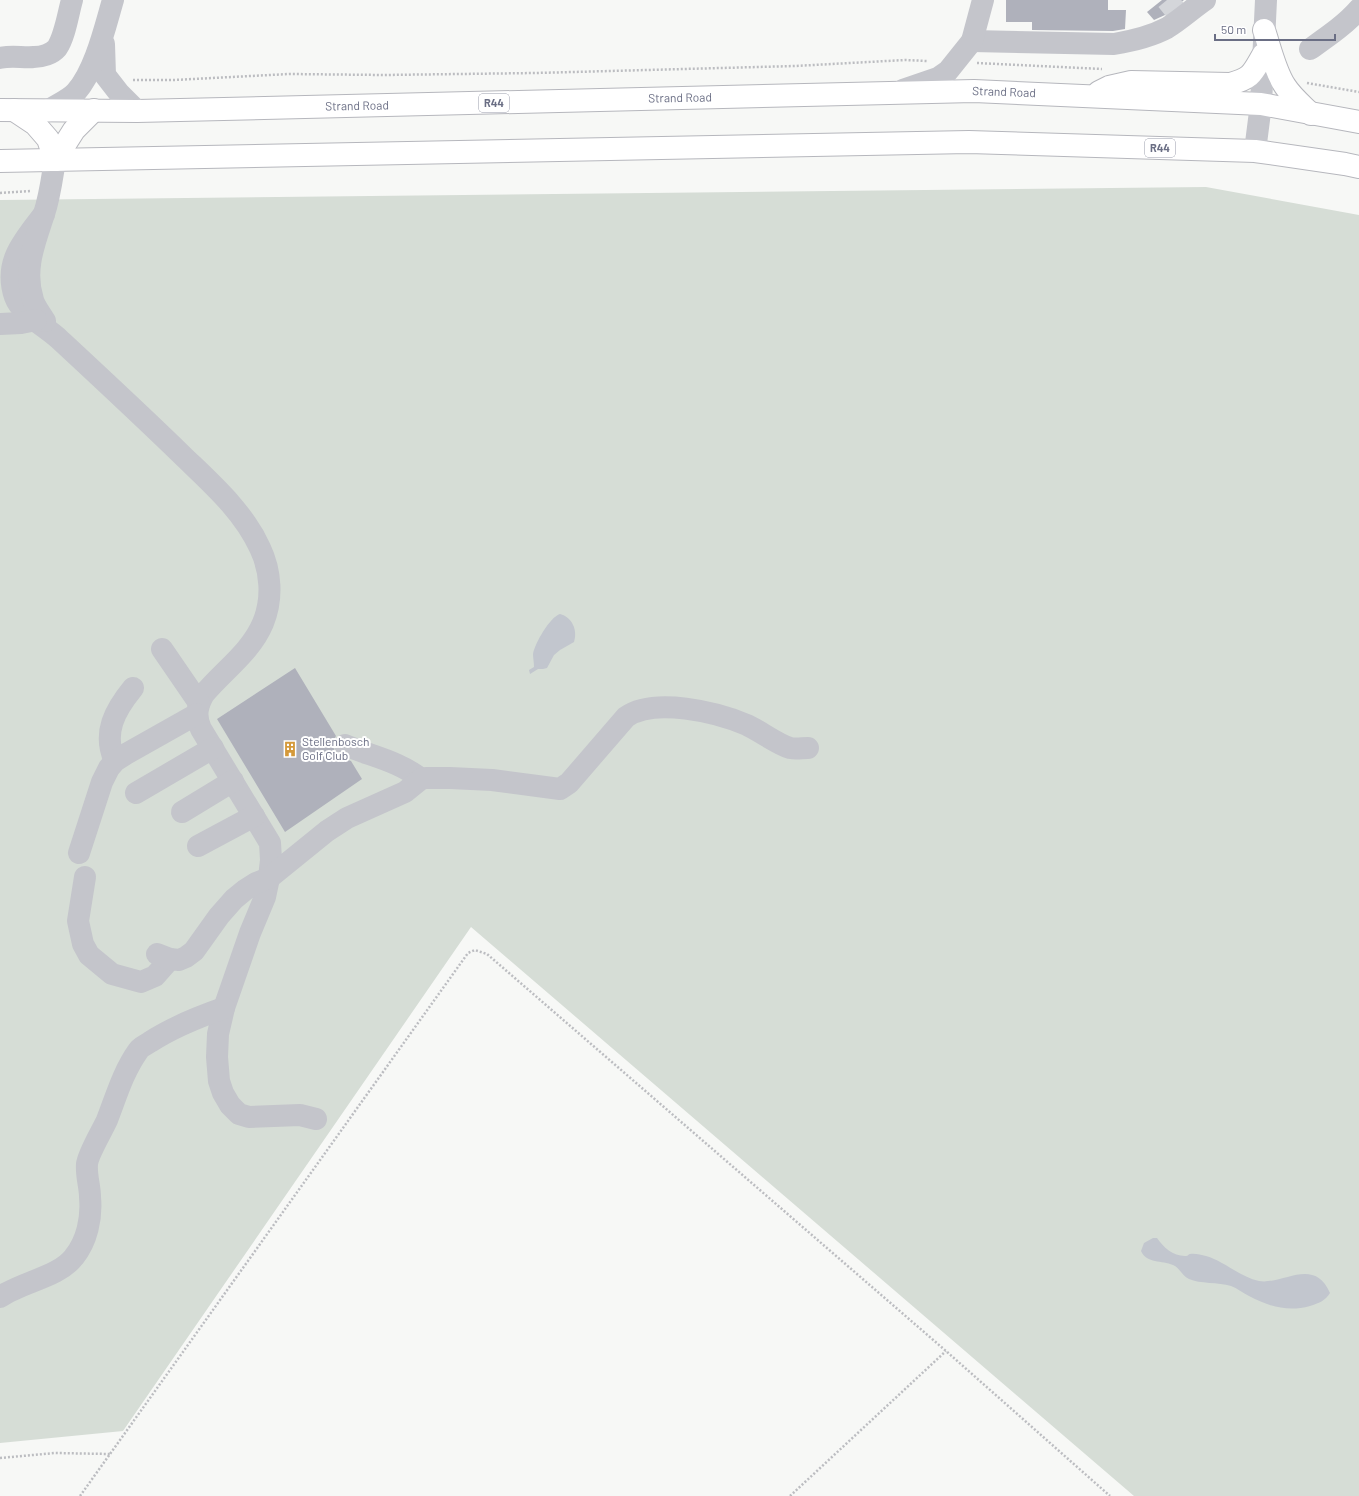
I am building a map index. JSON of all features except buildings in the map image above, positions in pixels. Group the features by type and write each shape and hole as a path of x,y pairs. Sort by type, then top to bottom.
{"main road":[{"path":"1264,30 1279,77 1294,98 1311,114"},
{"path":"1091,96 1109,87 1131,82 1230,84 1241,81 1251,75 1263,55"},
{"name":"Strand Road","path":"7,110 137,111 974,91 1261,104 1359,122"},
{"path":"7,110 36,124 48,138 54,160"},
{"path":"54,160 74,130 94,110"},
{"name":"R44","path":"0,161 969,142 1255,151 1359,167"}],"street":[{"path":"0,58 48,55 56,49 72,0"},
{"path":"47,111 76,93 89,73 104,33 113,0"},
{"path":"890,94 938,78 948,71 972,41 983,0"},
{"path":"972,41 1114,44 1134,41 1168,27 1179,14 1205,0"},
{"path":"1255,151 1261,104 1266,0"},
{"path":"1310,49 1339,28 1359,9"},
{"path":"104,33 105,75 119,93 137,111"},
{"path":"54,160 50,191 44,214 32,247 30,262 30,284 33,301 43,325 163,437 230,503 248,526 260,549 267,569 270,596 264,623 253,641 210,686 204,694 198,708 198,722 201,729 270,843 271,860 265,898 250,933 224,1008 218,1034 217,1057 219,1081 223,1093 230,1105 240,1114 249,1117 300,1115 316,1120"},
{"path":"0,324 21,323 43,325"},
{"path":"162,649 198,708"},
{"path":"116,761 110,745 111,727 123,700 133,688"},
{"path":"79,853 102,782 109,768 116,761 198,708"},
{"path":"85,877 78,921 83,944 89,955 112,974 141,982 155,976 164,956 179,960 194,951 219,916 234,899 256,883 269,878 327,831 359,811 405,792 421,779 450,778 485,780 560,789 569,783 626,717 638,711 649,708 685,708 712,714 746,725 788,747 808,748"},
{"path":"345,745 398,765 411,771 421,779"},
{"path":"136,793 213,748"},
{"path":"182,812 233,781"},
{"path":"198,846 254,816"},
{"path":"0,1297 66,1266 74,1258 83,1243 90,1217 87,1163 105,1124 128,1067 138,1050 176,1026 224,1008"}],"path":[{"path":"126,78 174,80 289,74 384,75 536,73 796,66 905,60 934,61"},
{"path":"1279,77 1359,92"},
{"path":"0,193 50,191"},
{"path":"80,1496 468,953 475,950 488,954 946,1350 1110,1496"},
{"path":"790,1496 946,1350"},
{"path":"0,1458 55,1453 110,1454"}],"shaded area":[{"name":"Stellenbosch Golf Club","path":"1206,187 1359,215 1359,1496 1134,1496 471,927 123,1431 0,1443 0,200"},
{"path":"560,614 568,618 573,625 575,633 574,642 554,655 547,668 538,669 530,674 529,670 534,667 534,649 548,625 556,616"},
{"path":"1153,1238 1157,1238 1165,1248 1172,1253 1181,1256 1194,1254 1213,1258 1245,1276 1259,1281 1268,1281 1307,1274 1316,1276 1323,1282 1330,1293 1322,1301 1302,1308 1294,1309 1272,1306 1231,1286 1193,1281 1169,1263 1147,1258 1141,1251 1144,1243"}],"tunnel":[{"path":"1167,0 1176,11"}],"place":[{"name":"Stellenbosch Golf Club","path":"290,749"}]}
